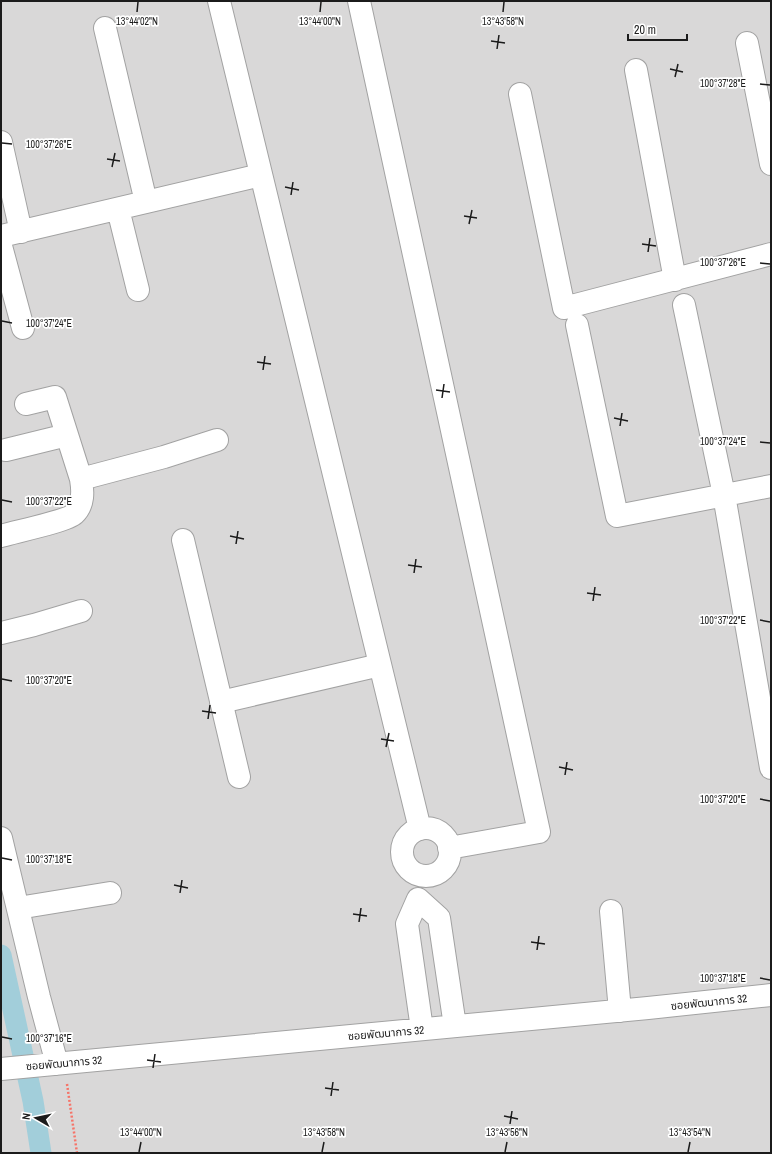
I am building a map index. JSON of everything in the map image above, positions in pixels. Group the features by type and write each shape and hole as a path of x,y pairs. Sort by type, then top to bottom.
{"street":[{"path":"219,1 420,828"},
{"path":"359,1 539,832 449,848"},
{"path":"105,28 146,202"},
{"path":"747,43 771,164"},
{"path":"636,70 675,280"},
{"path":"520,94 564,308 771,254"},
{"path":"1,142 11,234 261,175"},
{"path":"118,209 138,290"},
{"path":"1,246 22,328"},
{"path":"684,305 724,495 771,768"},
{"path":"577,325 617,516 771,486"},
{"path":"1,536 61,519 73,514 83,495 81,479 55,397 26,404"},
{"path":"6,450 67,435"},
{"path":"81,479 164,457 217,440"},
{"path":"183,540 239,777"},
{"path":"1,633 80,611"},
{"path":"221,702 380,665"},
{"path":"420,828 435,830 442,834 447,840 449,848 447,864 442,870 428,876 419,876 412,872 403,860 401,852 406,837 420,828"},
{"path":"1,838 56,1064"},
{"path":"419,876 418,899 407,924 422,1029"},
{"path":"18,908 110,893"},
{"path":"418,899 439,918 455,1026"},
{"path":"611,911 620,1011"},
{"name":"ซอยพัฒนาการ 32","path":"7,1068 620,1011 771,995"}],"path":[{"path":"56,1064 77,1153"}],"shaded area":[{"path":"1,1 771,1 771,1153 1,1153"}],"waterway":[{"path":"1,955 33,1101 41,1153"}]}
